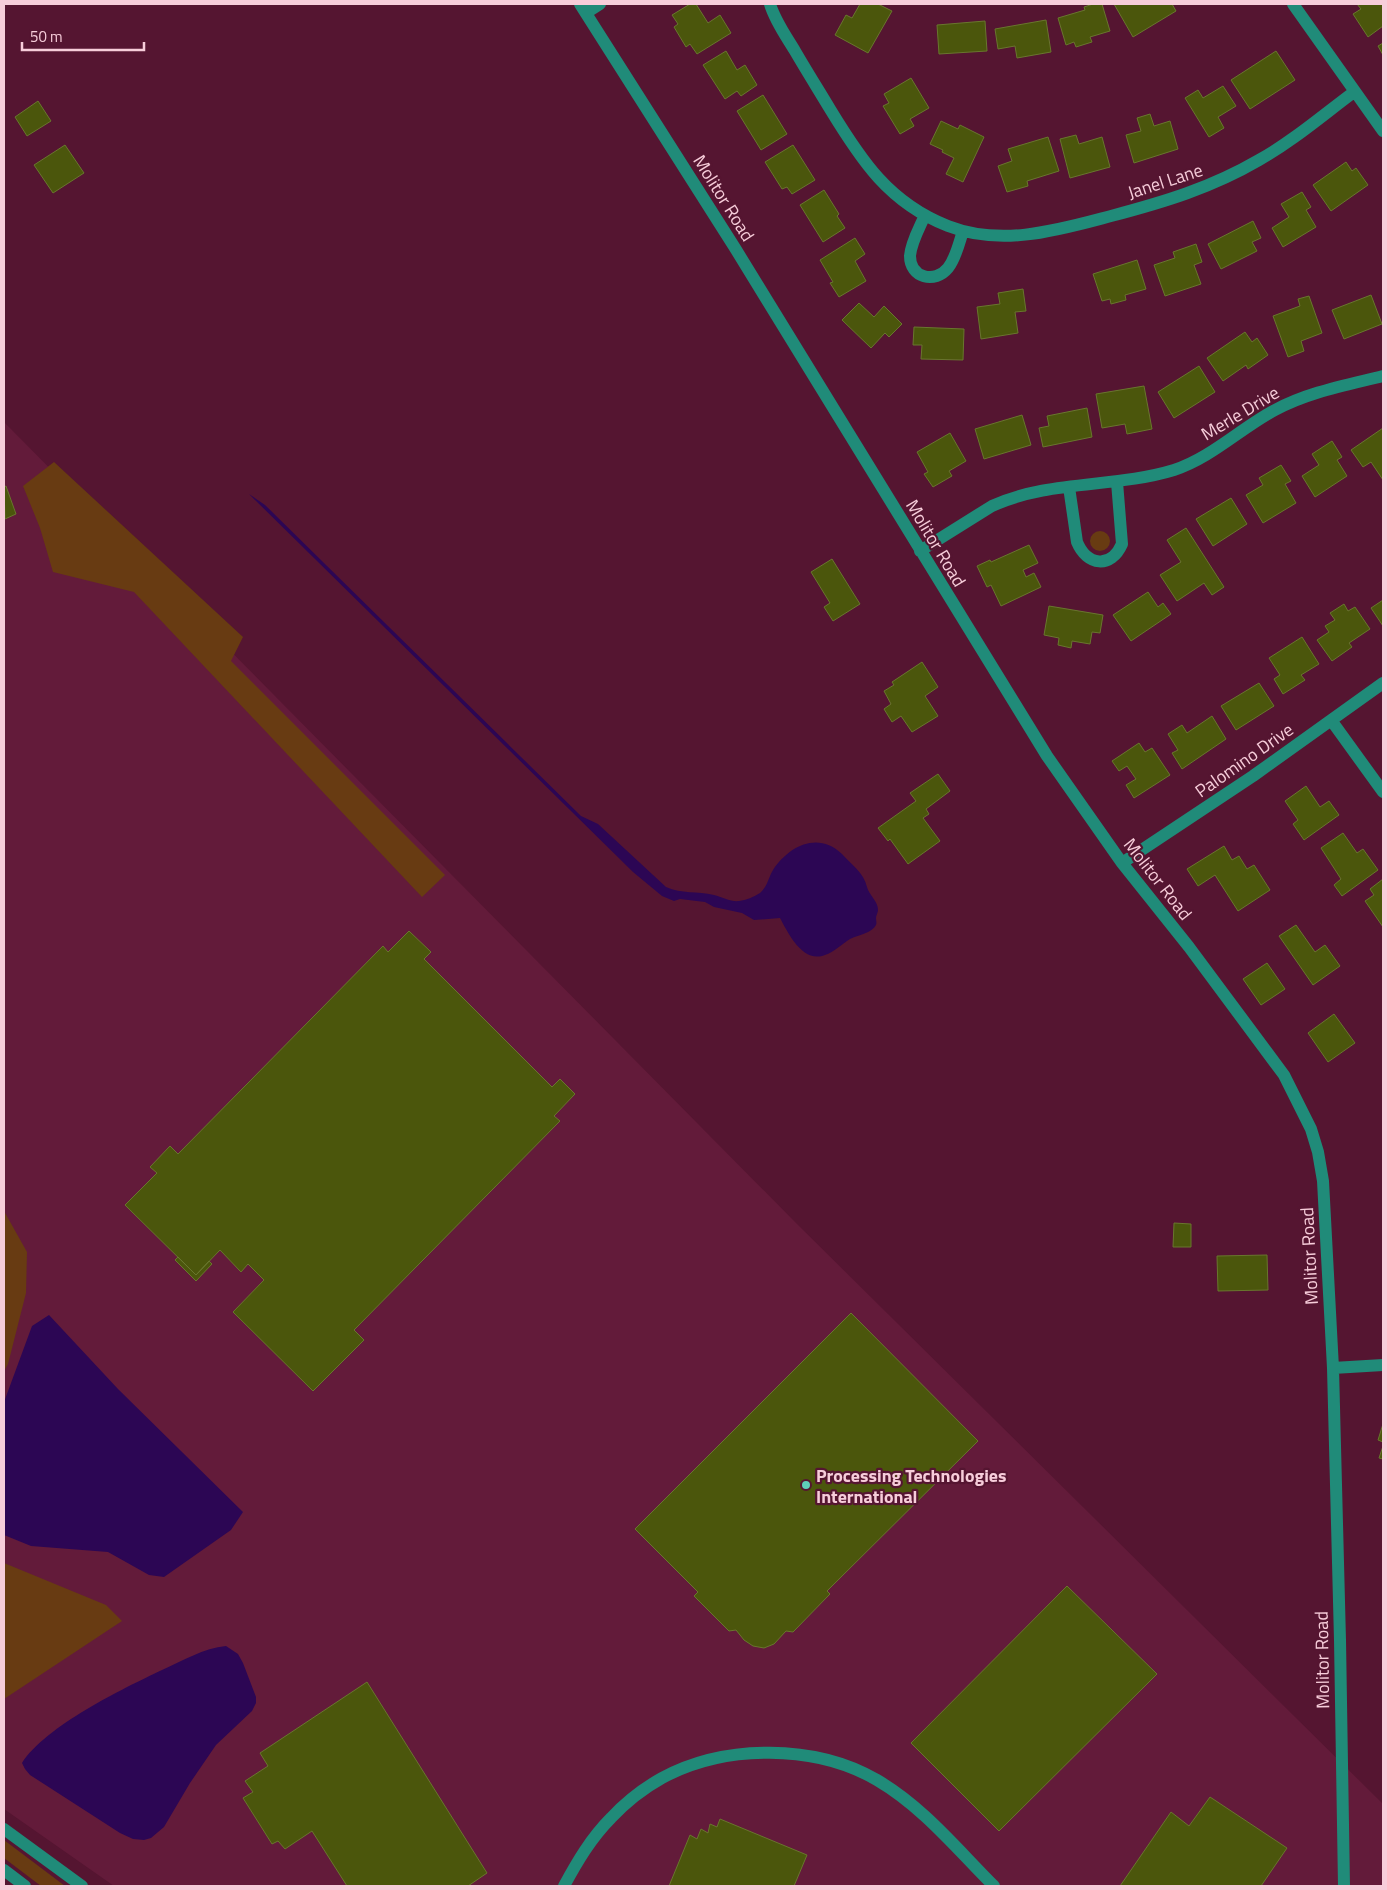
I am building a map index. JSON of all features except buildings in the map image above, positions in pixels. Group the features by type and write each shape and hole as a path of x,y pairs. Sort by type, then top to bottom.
{"street":[{"path":"583,8 600,4"},
{"name":"Janel Lane","path":"770,4 772,12 784,33 856,152 878,178 888,188 925,215 963,231 985,235 1012,236 1054,231 1189,194 1223,180 1260,160 1354,92"},
{"path":"1293,4 1383,131"},
{"name":"Molitor Road","path":"583,8 735,248 1047,756 1122,863 1189,947 1284,1075 1311,1129 1318,1152 1322,1181 1333,1368 1344,1886"},
{"path":"925,215 910,254 914,269 925,278 934,278 942,275 949,267 963,231"},
{"name":"Merle Drive","path":"920,551 1004,501 1020,495 1117,482 1175,470 1204,455 1286,404 1383,376"},
{"path":"1069,487 1077,542 1086,557 1103,561 1111,559 1118,552 1122,544 1117,482"},
{"name":"Palomino Drive","path":"1122,863 1253,776 1383,683"},
{"path":"1331,720 1383,792"},
{"path":"1333,1368 1383,1365"},
{"path":"564,1886 579,1858 596,1834 621,1808 662,1778 705,1762 729,1756 768,1753 819,1757 876,1780 913,1804 932,1821 994,1886"},
{"path":"4,1828 82,1886"},
{"path":"4,1870 25,1886"}],"shaded area":[{"path":"4,422 796,1223 1383,1804 1383,1886 114,1886 4,1809"},
{"path":"54,462 243,637 231,661 445,875 422,897 134,592 53,572 40,528 23,486"},
{"path":"249,494 265,505 581,816 598,824 666,887 678,891 714,895 733,901 744,900 755,896 763,890 773,870 787,854 804,844 823,843 833,847 842,854 863,877 878,907 874,928 850,939 832,952 817,957 810,955 797,946 780,918 754,920 742,913 714,907 705,902 680,899 674,901 662,896 633,872"},
{"path":"1100,531 1107,534 1110,541 1107,548 1100,551 1093,548 1090,541 1093,534"},
{"path":"4,1211 27,1252 26,1293 8,1364 4,1371"},
{"path":"49,1315 118,1389 243,1512 231,1530 164,1577 149,1575 108,1552 31,1546 4,1535 4,1402 32,1326"},
{"path":"4,1563 106,1605 122,1621 4,1699"},
{"path":"226,1646 238,1654 243,1663 256,1697 256,1703 252,1711 216,1745 190,1783 164,1827 151,1838 144,1840 133,1839 120,1833 30,1775 25,1769 22,1763 33,1749 66,1722 106,1698 185,1659 210,1649"},
{"path":"4,1840 65,1886 41,1886 4,1858"}],"place":[{"name":"Processing Technologies International","path":"806,1485"}]}
